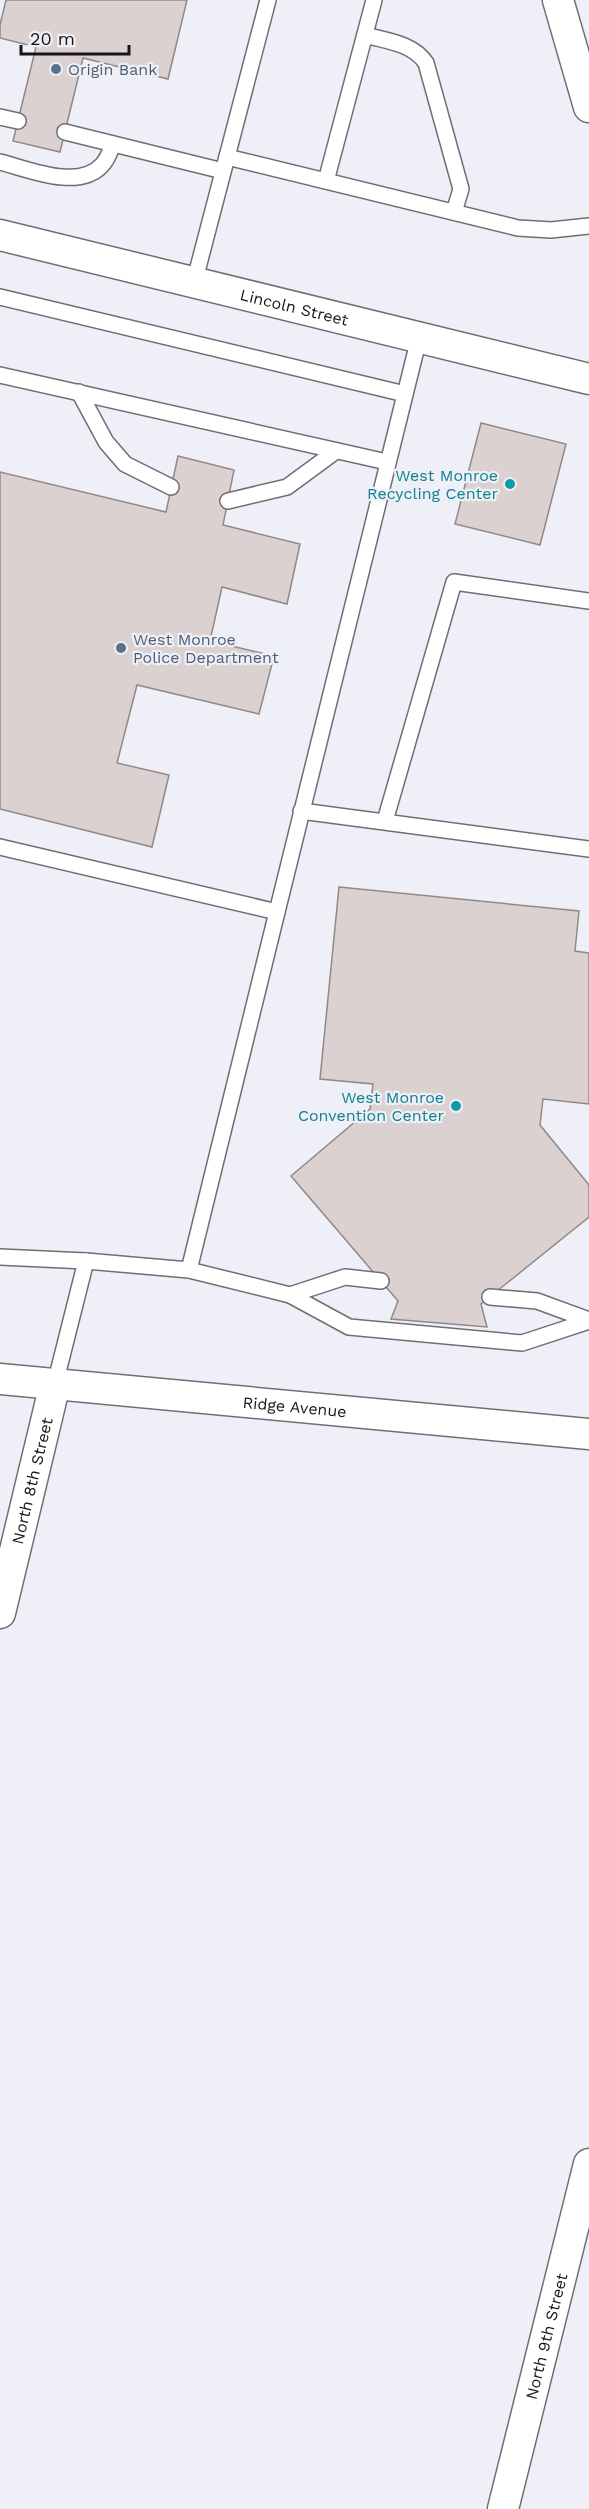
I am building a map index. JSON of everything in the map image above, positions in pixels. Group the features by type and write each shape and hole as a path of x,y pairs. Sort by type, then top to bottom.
{"street":[{"path":"558,0 589,107"},
{"name":"Lincoln Street","path":"0,235 589,379"},
{"name":"Ridge Avenue","path":"0,1378 589,1434"},
{"name":"North 8th Street","path":"0,1613 55,1384"},
{"name":"North 9th Street","path":"503,2509 589,2164"}],"lane":[{"path":"194,283 268,0"},
{"path":"326,181 374,0"},
{"path":"364,35 410,47 419,53 426,63 460,189 454,212"},
{"path":"0,117 18,121"},
{"path":"65,132 113,144 326,181 518,228 551,230 589,226"},
{"path":"0,162 58,177 72,177 101,167 113,144"},
{"path":"0,297 405,394"},
{"path":"189,1270 419,338"},
{"path":"0,375 387,462"},
{"path":"79,392 106,442 125,464 171,487"},
{"path":"228,501 287,487 336,451"},
{"path":"385,820 454,582 589,601"},
{"path":"301,810 589,849"},
{"path":"0,847 277,912"},
{"path":"0,1257 86,1261 189,1270 290,1295 349,1327 522,1344 589,1321"},
{"path":"55,1384 86,1261"},
{"path":"290,1295 345,1277 381,1281"},
{"path":"490,1297 537,1301 589,1321"}],"building":[{"name":"Origin Bank","path":"6,0 187,0 168,79 83,58 60,152 13,141 36,47 0,38 0,25"},
{"name":"West Monroe Recycling Center","path":"481,423 566,444 540,545 455,524"},
{"name":"West Monroe Police Department","path":"178,456 234,470 223,525 300,544 287,604 222,587 210,641 274,656 259,714 137,685 117,763 169,775 152,847 0,809 0,472 166,512"},
{"name":"West Monroe Convention Center","path":"339,887 579,911 575,951 589,953 589,1104 543,1099 540,1125 589,1185 589,1217 481,1304 487,1327 391,1319 398,1301 291,1176 370,1109 373,1084 320,1079"}],"place":[{"name":"Origin Bank","path":"56,69"},
{"name":"West Monroe Recycling Center","path":"510,484"},
{"name":"West Monroe Police Department","path":"121,648"},
{"name":"West Monroe Convention Center","path":"456,1106"}]}
